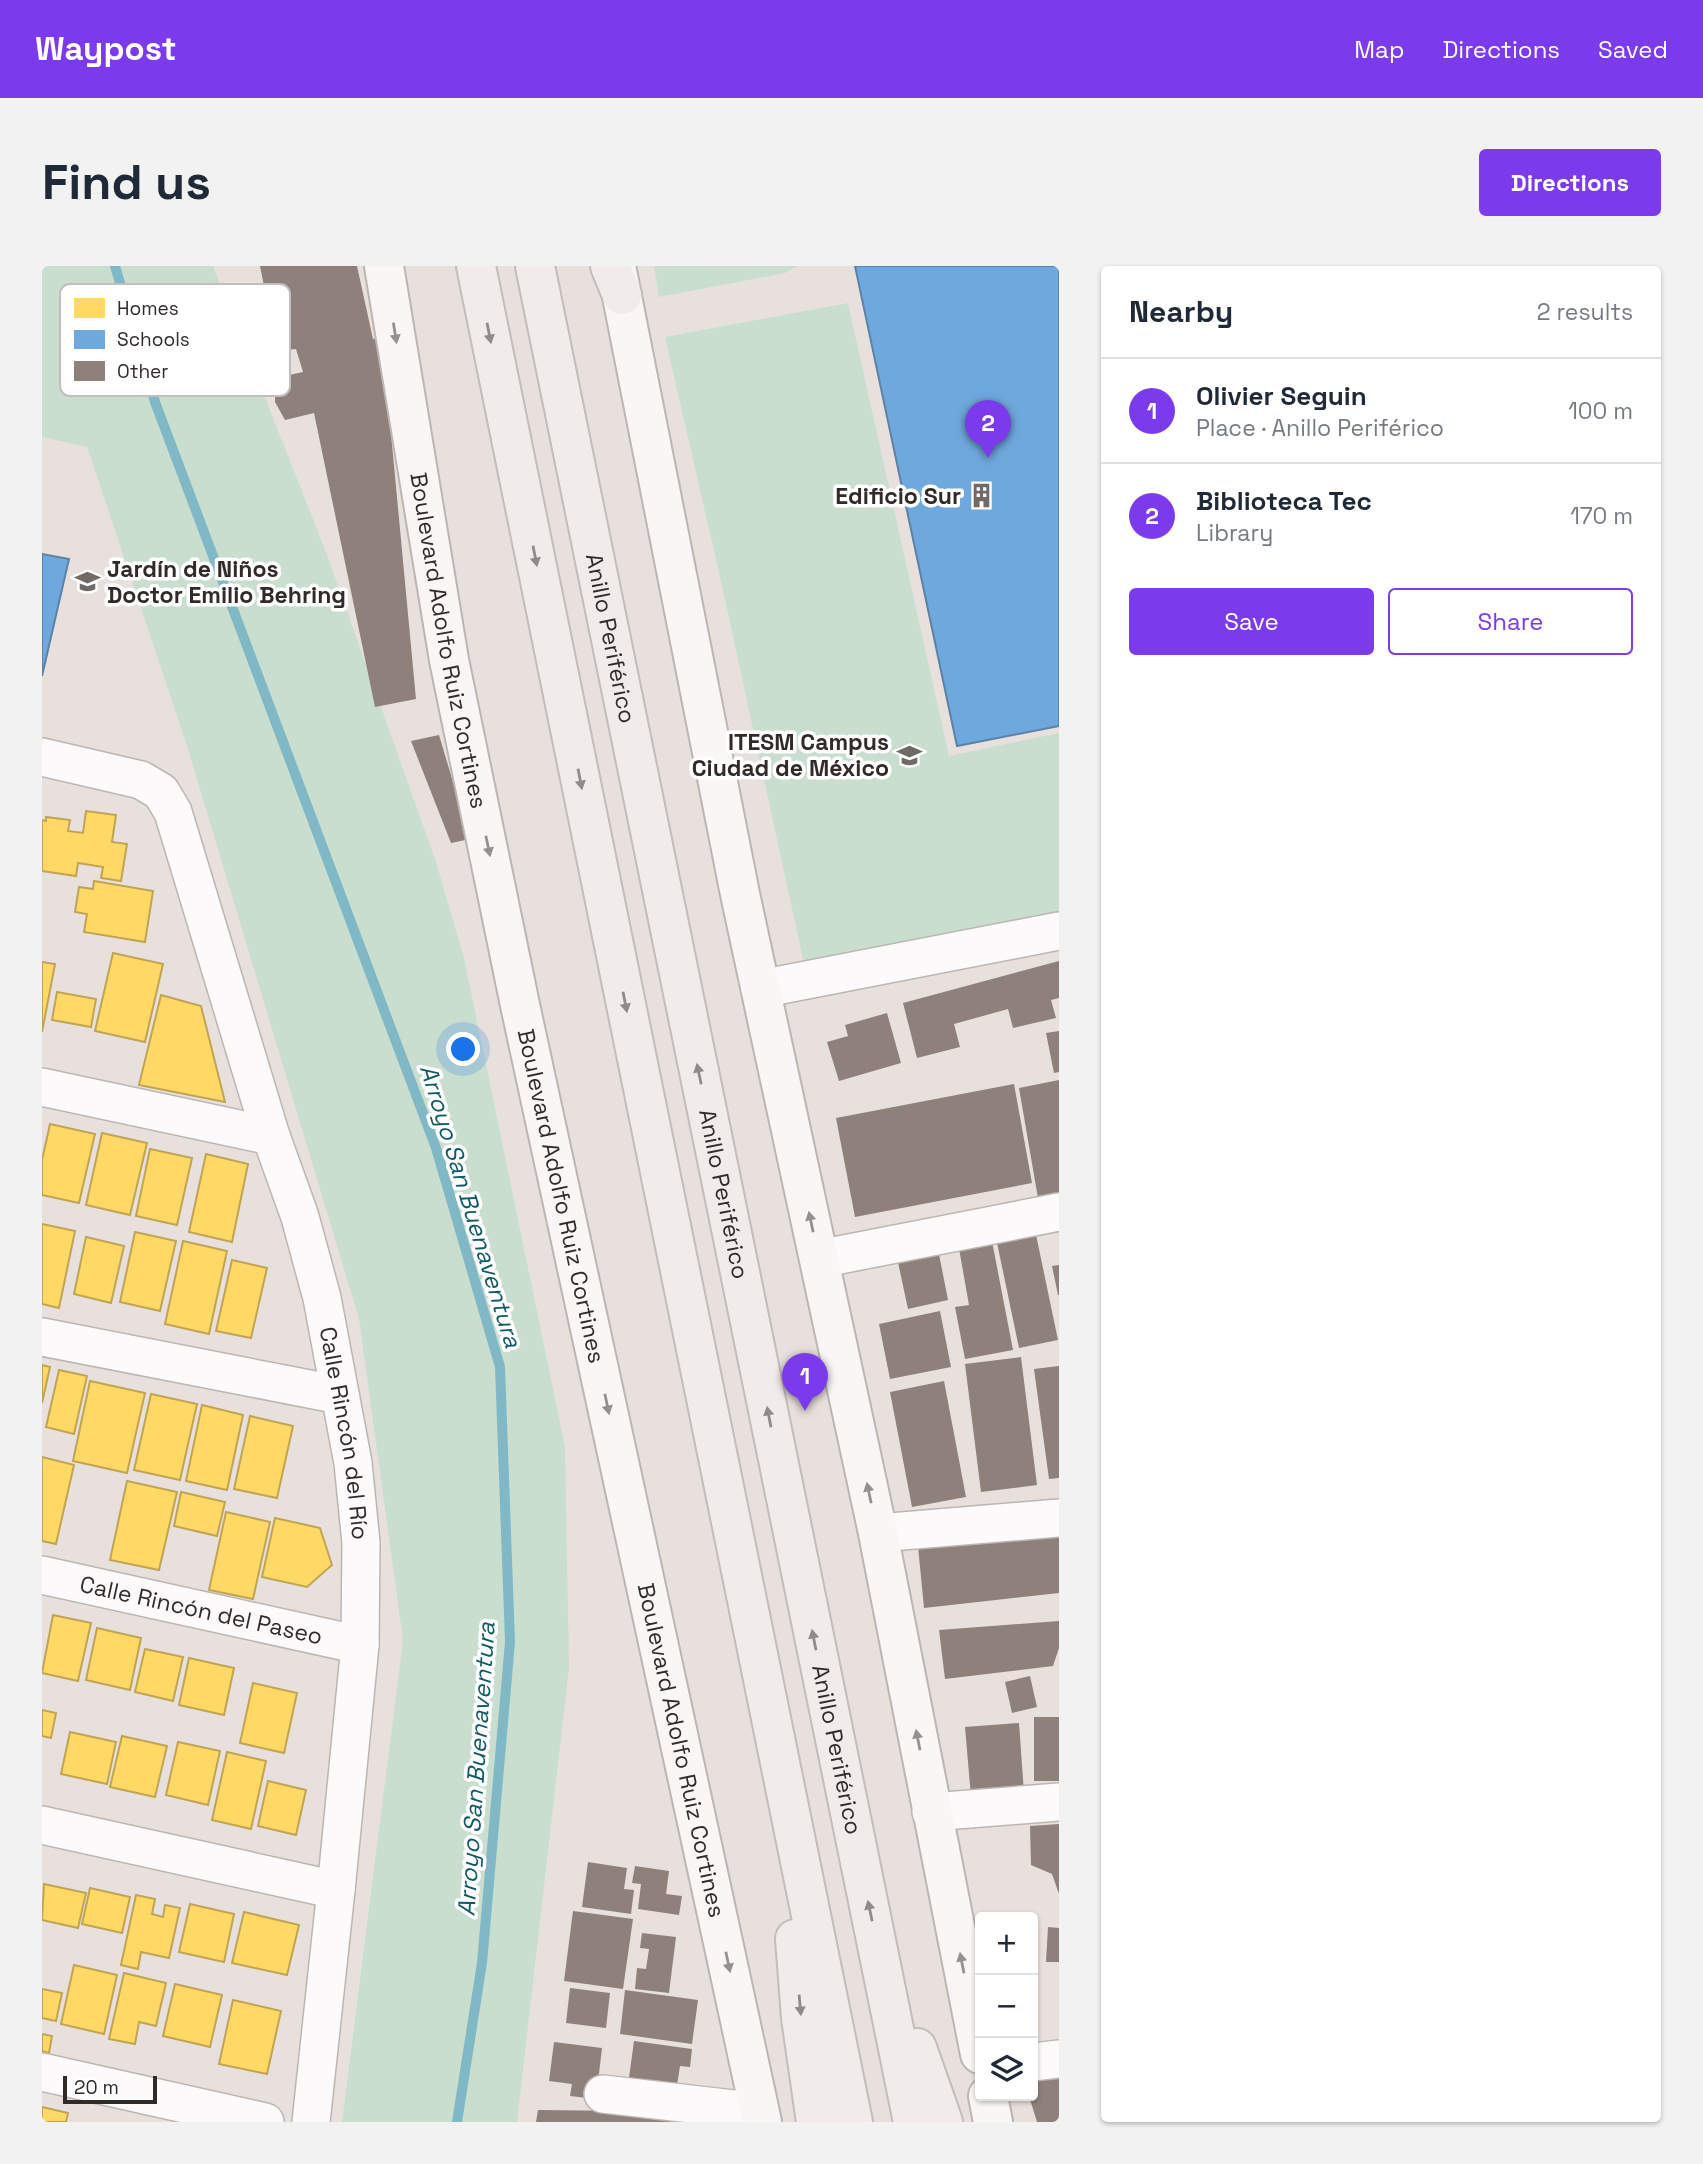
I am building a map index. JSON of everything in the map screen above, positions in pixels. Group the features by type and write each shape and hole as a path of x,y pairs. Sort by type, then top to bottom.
{"highway":[{"path":"476,266 853,2122"},
{"name":"Anillo Periférico","path":"535,266 913,2122"},
{"path":"795,1839 796,1965 802,2031 816,2122"},
{"path":"881,1967 910,2031 943,2122"}],"main road":[{"name":"Boulevard Adolfo Ruiz Cortines","path":"384,266 452,674 523,1018 761,2117"},
{"path":"616,276 760,989 878,1534 977,2038"},
{"path":"989,2101 993,2122"}],"street":[{"name":"Calle Rincón del Río","path":"42,757 141,780 161,792 173,812 271,1136 300,1217 315,1270 340,1395 353,1463 361,1543 359,1645 337,1890 311,2122"},
{"path":"760,989 1059,931"},
{"path":"42,1087 271,1136"},
{"path":"819,1259 1059,1212"},
{"path":"42,1337 340,1395"},
{"path":"878,1534 1059,1517"},
{"name":"Calle Rincón del Paseo","path":"42,1575 359,1645"},
{"path":"931,1812 1059,1802"},
{"path":"42,1825 337,1890"},
{"path":"1038,2061 1059,2059"},
{"path":"42,2072 265,2122"},
{"path":"603,2094 761,2117"}],"green space":[{"path":"42,266 213,266 220,284 60,284 60,396 264,396 326,552 436,862 464,958 565,1447 569,1668 517,2122 342,2122 403,1640 359,1319 187,746 87,447 42,437"},
{"path":"654,266 797,266 785,273 659,297"},
{"name":"ITESM Campus Ciudad de México","path":"848,303 949,756 1059,733 1059,914 804,964 665,337"}],"building: Homes":[{"path":"86,811 116,815 112,842 127,844 121,881 101,878 103,867 78,863 76,876 42,871 42,820 46,821 46,817 70,820 68,831 83,833"},
{"path":"94,881 153,891 145,942 84,932 87,914 75,912 79,887 93,889"},
{"path":"113,953 163,964 145,1042 95,1031"},
{"path":"42,962 55,964 42,1032"},
{"path":"57,992 96,999 91,1027 52,1020"},
{"path":"161,995 201,1006 225,1102 139,1085"},
{"path":"50,1124 95,1134 79,1203 42,1195 42,1160"},
{"path":"102,1133 147,1143 130,1215 86,1205"},
{"path":"150,1149 192,1158 177,1225 136,1216"},
{"path":"206,1154 248,1164 232,1242 189,1232"},
{"path":"42,1224 75,1231 59,1308 42,1304"},
{"path":"135,1232 176,1241 160,1311 120,1302"},
{"path":"86,1237 124,1246 111,1303 74,1294"},
{"path":"183,1241 227,1251 209,1334 165,1324"},
{"path":"232,1260 267,1268 251,1338 216,1331"},
{"path":"42,1365 50,1367 42,1403"},
{"path":"59,1370 87,1376 74,1434 46,1427"},
{"path":"90,1381 145,1393 127,1473 73,1461"},
{"path":"151,1394 197,1404 180,1480 134,1470"},
{"path":"202,1405 243,1415 227,1490 186,1481"},
{"path":"250,1416 293,1426 277,1498 234,1489"},
{"path":"42,1457 74,1465 56,1544 42,1541"},
{"path":"127,1481 177,1492 159,1570 110,1560"},
{"path":"181,1492 225,1502 217,1536 174,1526"},
{"path":"226,1512 270,1522 253,1599 209,1590"},
{"path":"275,1518 320,1528 332,1565 307,1587 262,1577"},
{"path":"53,1615 91,1623 78,1681 42,1673"},
{"path":"97,1628 141,1638 130,1690 86,1680"},
{"path":"145,1649 183,1657 173,1701 135,1692"},
{"path":"189,1658 234,1668 224,1715 179,1705"},
{"path":"253,1683 297,1693 284,1753 240,1743"},
{"path":"42,1710 56,1713 51,1738 42,1736"},
{"path":"70,1732 116,1742 107,1784 61,1774"},
{"path":"122,1736 167,1746 155,1797 110,1787"},
{"path":"178,1742 220,1751 208,1805 166,1795"},
{"path":"227,1752 266,1761 251,1829 212,1820"},
{"path":"268,1781 306,1790 296,1835 258,1826"},
{"path":"44,1884 86,1893 78,1928 42,1920"},
{"path":"90,1888 130,1897 122,1933 82,1924"},
{"path":"136,1895 155,1899 152,1914 163,1917 165,1905 180,1908 169,1958 141,1952 138,1969 121,1965"},
{"path":"190,1904 234,1914 224,1962 179,1952"},
{"path":"244,1912 299,1925 287,1975 232,1963"},
{"path":"74,1965 117,1975 104,2034 61,2024"},
{"path":"124,1973 166,1983 156,2026 139,2022 135,2044 109,2039"},
{"path":"175,1984 222,1995 210,2047 163,2036"},
{"path":"42,1989 62,1993 56,2021 42,2018"},
{"path":"233,2000 281,2011 267,2074 219,2064"},
{"path":"42,2034 52,2036 49,2053 42,2051"},
{"path":"42,2107 68,2113 66,2122 42,2122"}],"building: Schools":[{"name":"Edificio Sur","path":"855,266 1059,266 1059,726 957,746"},
{"path":"42,554 69,559 42,676"}],"building: Other":[{"path":"260,266 357,266 373,339 382,338 416,699 375,707 314,413 285,420 275,402 275,396 290,396 290,375 303,372 296,349 290,350 290,284 264,284"},
{"path":"439,735 470,839 451,843 411,741"},
{"path":"1059,961 1059,998 1051,1000 1056,1018 1013,1028 1008,1009 954,1024 960,1047 917,1058 903,1003"},
{"path":"887,1013 901,1063 839,1081 827,1042 848,1036 845,1025"},
{"path":"1059,1031 1059,1072 1054,1073 1046,1033"},
{"path":"1059,1080 1059,1199 1039,1204 1019,1088"},
{"path":"1014,1084 1032,1183 855,1217 836,1118"},
{"path":"1035,1230 1058,1340 1019,1348 996,1238"},
{"path":"991,1236 1013,1350 965,1359 955,1307 969,1305 958,1243"},
{"path":"937,1244 948,1300 908,1309 896,1253"},
{"path":"1059,1265 1059,1295 1058,1295 1052,1266"},
{"path":"940,1311 951,1367 890,1379 879,1324"},
{"path":"1021,1357 1037,1485 981,1492 965,1364"},
{"path":"1059,1366 1059,1478 1049,1479 1034,1369"},
{"path":"944,1381 966,1497 912,1507 890,1392"},
{"path":"1059,1523 1059,1593 924,1608 917,1536"},
{"path":"1059,1621 1059,1648 1053,1666 945,1679 939,1630"},
{"path":"1030,1676 1037,1707 1012,1713 1005,1682"},
{"path":"1034,1717 1059,1717 1059,1781 1034,1781"},
{"path":"1019,1723 1024,1793 971,1797 965,1727"},
{"path":"1059,1824 1059,1894 1052,1874 1031,1865 1030,1826"},
{"path":"588,1862 627,1868 624,1889 634,1890 631,1914 582,1907"},
{"path":"635,1866 669,1871 666,1894 682,1896 679,1915 638,1909 641,1884 632,1883"},
{"path":"573,1911 633,1919 623,1989 564,1981"},
{"path":"1048,1927 1059,1928 1059,1962 1046,1962"},
{"path":"642,1933 676,1937 669,1993 635,1989 637,1968 646,1969 649,1949 640,1948"},
{"path":"570,1988 610,1993 606,2028 566,2023"},
{"path":"625,1990 698,2000 692,2044 620,2034"},
{"path":"634,2041 692,2049 690,2067 680,2066 676,2092 628,2085"},
{"path":"554,2042 602,2048 596,2099 570,2096 572,2084 549,2081"},
{"path":"1038,2072 1059,2072 1059,2122 1037,2122 1031,2101 1038,2101"},
{"path":"538,2110 724,2112 726,2122 536,2122"}],"waterway":[{"name":"Arroyo San Buenaventura","path":"115,266 120,284"},
{"name":"Arroyo San Buenaventura","path":"153,396 436,1148 500,1367 510,1642 482,1963 457,2122"}],"place":[{"name":"Biblioteca Tec","path":"988,458"},
{"name":"Edificio Sur","path":"981,496"},
{"name":"Jardín de Niños Doctor Emilio Behring","path":"87,582"},
{"name":"ITESM Campus Ciudad de México","path":"909,755"},
{"name":"Olivier Seguin","path":"805,1411"}]}
